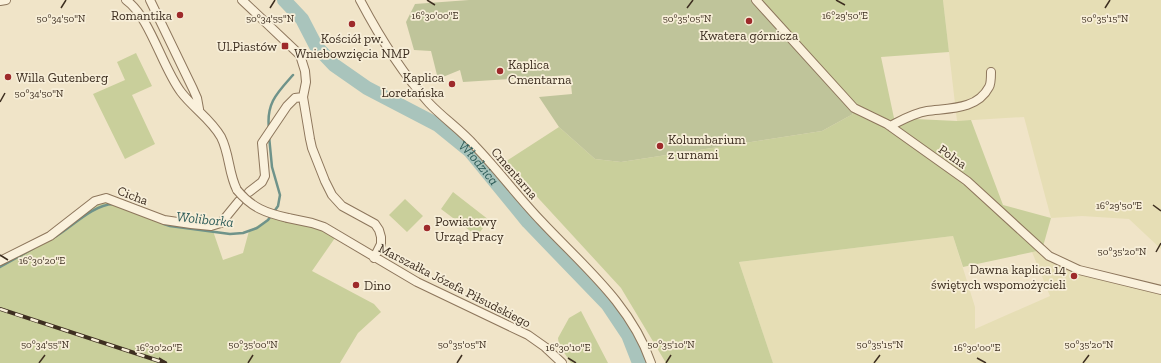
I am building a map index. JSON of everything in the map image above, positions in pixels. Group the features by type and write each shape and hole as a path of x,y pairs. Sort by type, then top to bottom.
{"street":[{"path":"0,1 6,0"},
{"path":"126,0 133,5 144,22 180,91 199,109"},
{"path":"150,0 193,89 199,109"},
{"path":"242,0 300,55 305,71 306,82 304,100 312,148 332,195 342,206 375,224 379,230 382,237 381,244 374,258"},
{"name":"Cmentarna","path":"360,0 401,69 429,103 475,145 539,220 612,295 637,331 651,363"},
{"name":"Polna","path":"756,0 854,108 890,126 967,181 1049,256 1079,270 1161,290"},
{"path":"890,126 908,116 927,111 947,110 964,106 978,100 990,87 991,72"},
{"name":"Cicha","path":"0,260 50,236 95,201 106,198 164,220 211,226 221,223 240,201 262,182 265,176 262,143 274,124 287,106 296,98 304,100"},
{"name":"Marszałka Józefa Piłsudskiego","path":"199,109 221,137 226,151 230,174 237,190 246,200 264,212 324,227 374,258 417,282 528,335 545,346 562,363"}],"shaded area":[{"path":"943,0 1161,0 1161,249 1129,219 1082,216 1051,218 1024,117 957,121"},
{"path":"953,236 975,307 975,329 1050,296 1032,252 1042,250 1079,270 1161,290 1161,363 773,363 739,262"}],"green space":[{"path":"469,0 751,0 825,78 853,114 822,131 621,162 595,159 559,127 539,97 572,94 570,75 463,82 460,70 438,79 431,51 414,50 406,22 415,4"},
{"path":"751,0 943,0 949,52 881,57 894,118 957,121 971,120 1003,205 1051,218 1042,250 963,267 953,236 739,262 773,363 666,363 621,288 505,162 559,127 595,159 621,162 822,131 853,114 825,78"},
{"path":"136,53 152,86 132,95 155,144 125,159 93,94 125,80 117,62"},
{"path":"453,192 489,220 477,236 441,209"},
{"path":"106,198 213,231 223,260 243,253 249,231 270,218 288,218 337,235 312,271 374,304 381,312 358,333 340,363 0,363 0,261 50,236"},
{"path":"405,199 423,216 407,232 389,215"},
{"path":"581,311 608,363 571,363 559,345 558,338 569,318"}],"waterway":[{"name":"Włodzica","path":"284,0 302,19 316,46 334,65 367,88 438,125 470,151 528,222 608,305 628,335 639,363"},
{"name":"Woliborka","path":"312,52 316,46"},
{"name":"Woliborka","path":"269,129 269,112 271,105 282,87 293,75"},
{"name":"Woliborka","path":"164,224 230,234 243,233 257,228 268,220 278,206 280,195 272,167 269,136"},
{"name":"Woliborka","path":"53,238 97,208 113,204"},
{"name":"Woliborka","path":"0,267 34,248"}],"railway":[{"path":"0,309 165,363"}],"place":[{"name":"Romantika","path":"180,15"},
{"name":"Kwatera górnicza","path":"749,21"},
{"name":"Kościół pw. Wniebowzięcia NMP","path":"352,24"},
{"name":"Ul.Piastów","path":"285,46"},
{"name":"Kaplica Cmentarna","path":"500,71"},
{"name":"Willa Gutenberg","path":"8,77"},
{"name":"Kaplica Loretańska","path":"452,84"},
{"name":"Kolumbarium z urnami","path":"660,146"},
{"name":"Powiatowy Urząd Pracy","path":"427,228"},
{"name":"Dawna kaplica 14 świętych wspomożycieli","path":"1074,276"},
{"name":"Dino","path":"356,285"}]}
